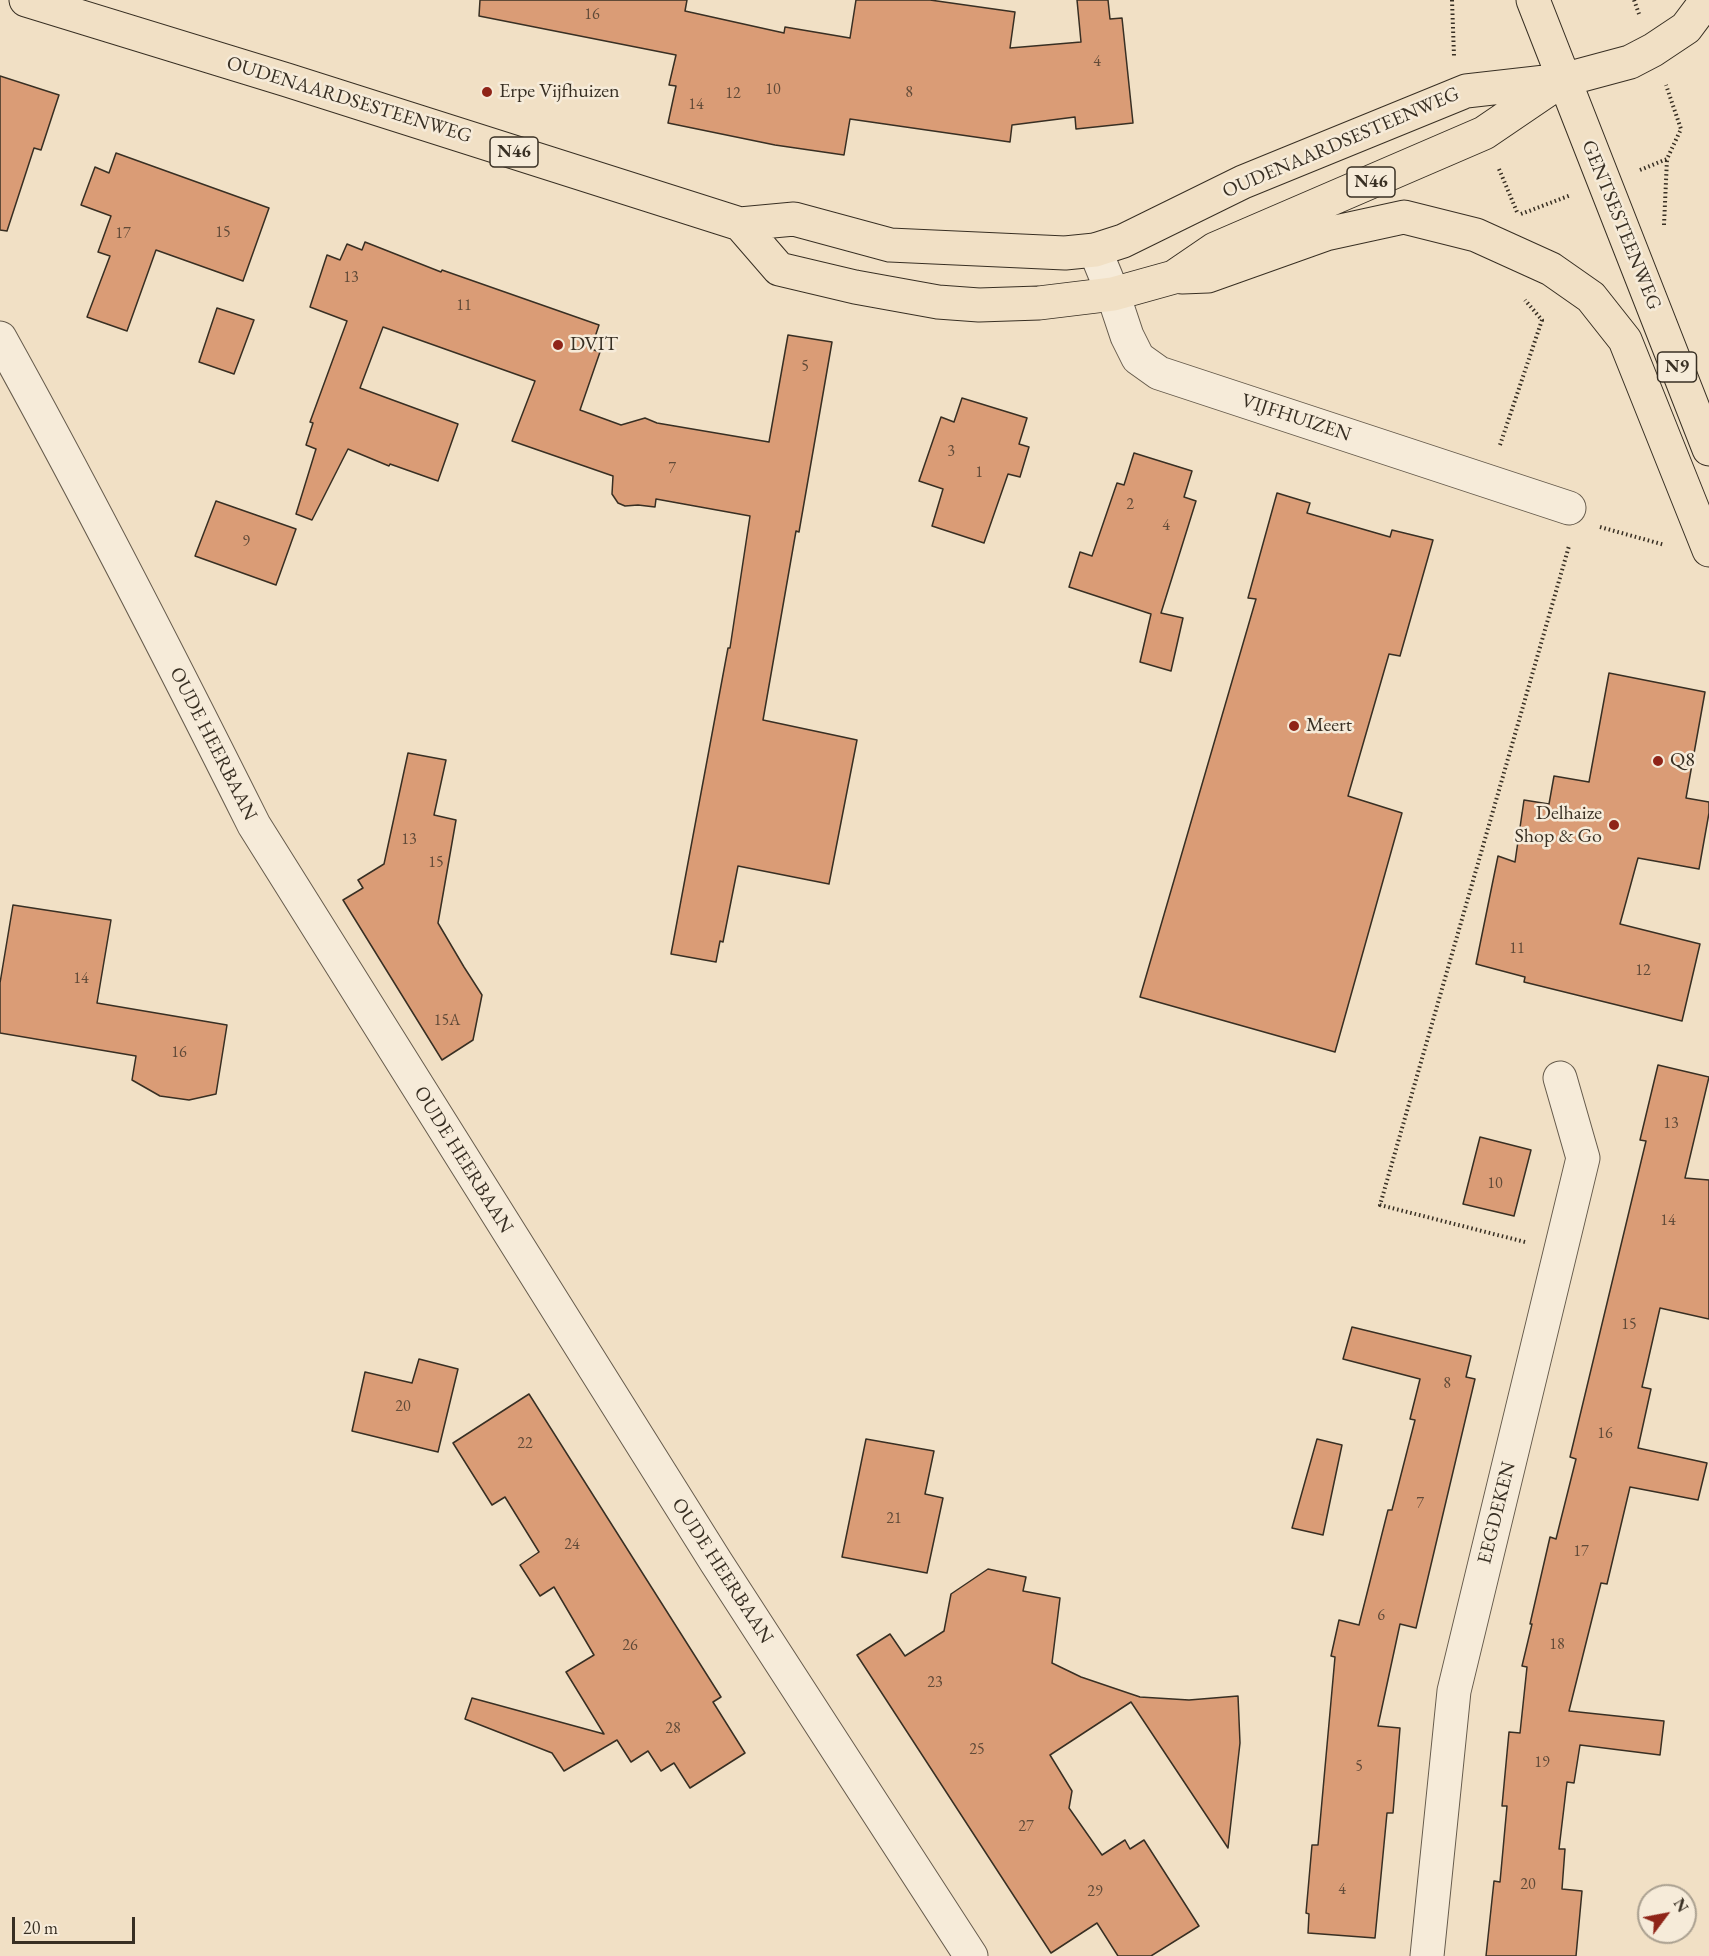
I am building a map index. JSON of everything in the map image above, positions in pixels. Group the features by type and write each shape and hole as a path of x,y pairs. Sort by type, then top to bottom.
{"main road":[{"name":"OUDENAARDSESTEENWEG","path":"26,0 740,224 794,219 890,244 1065,253 1095,250 1123,241 1243,182 1466,90 1563,80"},
{"name":"GENTSESTEENWEG","path":"1533,0 1709,449"},
{"path":"1563,80 1630,62 1653,50 1686,28 1707,0"},
{"name":"N46","path":"740,224 779,269 855,287 938,302 979,305 1040,303 1113,294 1174,277 1215,249 1484,133 1563,80"},
{"path":"1174,277 1208,276 1326,234 1404,217 1476,235 1551,268 1591,297 1625,340 1709,550"}],"street":[{"name":"VIJFHUIZEN","path":"1095,250 1127,336 1138,358 1159,373 1574,511"},
{"name":"OUDE HEERBAAN","path":"0,338 49,426 254,825 716,1562 971,1956"},
{"name":"EEGDEKEN","path":"1427,1956 1454,1691 1583,1158 1560,1078"}],"path":[{"path":"1488,481 1542,320 1500,272 1508,249"},
{"path":"1560,1251 1380,1205 1574,511 1602,528 1666,546"}],"building":[{"path":"480,0 687,0 685,11 784,33 785,27 850,38 856,0 930,0 1015,12 1010,48 1081,42 1077,0 1108,0 1110,19 1122,18 1133,123 1076,129 1075,117 1012,125 1010,142 850,119 844,155 775,145 668,123 676,86 669,85 676,55 479,16"},
{"path":"0,76 59,95 41,150 34,148 7,231 0,230"},
{"path":"116,153 269,208 243,281 156,250 127,331 87,317 110,256 98,252 111,216 81,205 95,167 109,173"},
{"path":"365,242 441,272 442,270 599,325 591,349 600,352 580,410 621,425 645,418 657,423 769,442 788,335 832,342 763,720 857,740 829,884 738,866 723,942 720,941 716,962 671,954 728,648 730,648 750,516 656,499 655,507 625,506 618,503 612,494 613,476 512,441 535,381 383,327 360,388 458,424 438,481 390,464 389,466 348,449 312,520 296,514 316,449 306,445 313,423 310,422 347,321 310,307 327,255 340,260 347,244 362,250"},
{"path":"217,308 254,320 234,374 199,362"},
{"path":"962,398 1027,418 1019,444 1029,447 1020,477 1008,474 984,543 932,526 943,489 919,481 941,417 954,422"},
{"path":"1134,453 1192,471 1184,497 1196,501 1161,613 1183,618 1171,671 1140,662 1151,614 1069,587 1080,552 1092,556 1117,483 1124,485"},
{"name":"Meert","path":"1277,493 1310,503 1307,513 1390,537 1392,530 1433,540 1400,656 1389,654 1348,796 1402,813 1335,1052 1140,997 1256,599 1248,598"},
{"path":"216,501 296,529 276,585 195,556"},
{"path":"1609,673 1705,692 1686,798 1709,802 1699,869 1638,858 1620,924 1700,944 1682,1021 1524,982 1525,977 1476,964 1498,856 1515,862 1524,800 1549,804 1554,776 1589,782"},
{"path":"408,753 446,760 434,815 456,820 438,923 482,995 473,1040 442,1060 343,900 363,888 358,880 384,864"},
{"path":"13,905 111,920 97,1003 227,1025 216,1094 189,1100 160,1096 132,1080 136,1056 0,1033 0,983"},
{"path":"1658,1065 1709,1077 1685,1178 1709,1180 1709,1319 1660,1308 1642,1387 1651,1389 1638,1448 1707,1463 1698,1500 1630,1487 1607,1584 1601,1583 1569,1711 1664,1721 1660,1755 1580,1745 1574,1783 1567,1782 1559,1849 1565,1849 1562,1889 1582,1891 1576,1956 1486,1956 1494,1881 1500,1882 1507,1806 1502,1806 1509,1732 1520,1733 1527,1667 1522,1666 1532,1624 1530,1624 1550,1537 1556,1539 1576,1459 1570,1457 1646,1141 1640,1140"},
{"path":"1480,1137 1531,1150 1514,1216 1463,1204"},
{"path":"1352,1327 1471,1356 1466,1377 1475,1379 1416,1628 1400,1624 1378,1726 1400,1728 1393,1813 1387,1813 1375,1938 1308,1933 1309,1914 1306,1913 1312,1845 1318,1845 1335,1657 1331,1656 1339,1620 1359,1625 1388,1510 1392,1510 1415,1420 1410,1419 1420,1379 1343,1359"},
{"path":"419,1359 458,1369 438,1452 352,1431 365,1372 412,1383"},
{"path":"529,1394 721,1697 713,1702 745,1753 690,1788 674,1763 661,1771 648,1751 631,1762 617,1740 564,1771 552,1753 465,1719 472,1698 604,1734 566,1672 594,1655 554,1587 540,1596 520,1565 539,1552 505,1497 492,1505 453,1443"},
{"path":"866,1439 934,1451 925,1494 943,1498 927,1573 842,1557"},
{"path":"1317,1439 1342,1445 1323,1535 1292,1528"},
{"path":"988,1569 1026,1577 1023,1591 1060,1598 1052,1663 1081,1677 1140,1697 1189,1700 1238,1696 1240,1743 1228,1848 1131,1702 1050,1755 1072,1791 1069,1808 1102,1855 1125,1840 1130,1849 1144,1840 1199,1926 1151,1956 1118,1956 1097,1923 1051,1953 857,1655 890,1634 905,1656 944,1631 951,1594"}],"place":[{"name":"Erpe Vijfhuizen","path":"487,92"},
{"name":"DVIT","path":"558,345"},
{"name":"Meert","path":"1294,726"},
{"name":"Q8","path":"1658,761"},
{"name":"Delhaize Shop & Go","path":"1614,825"}]}
